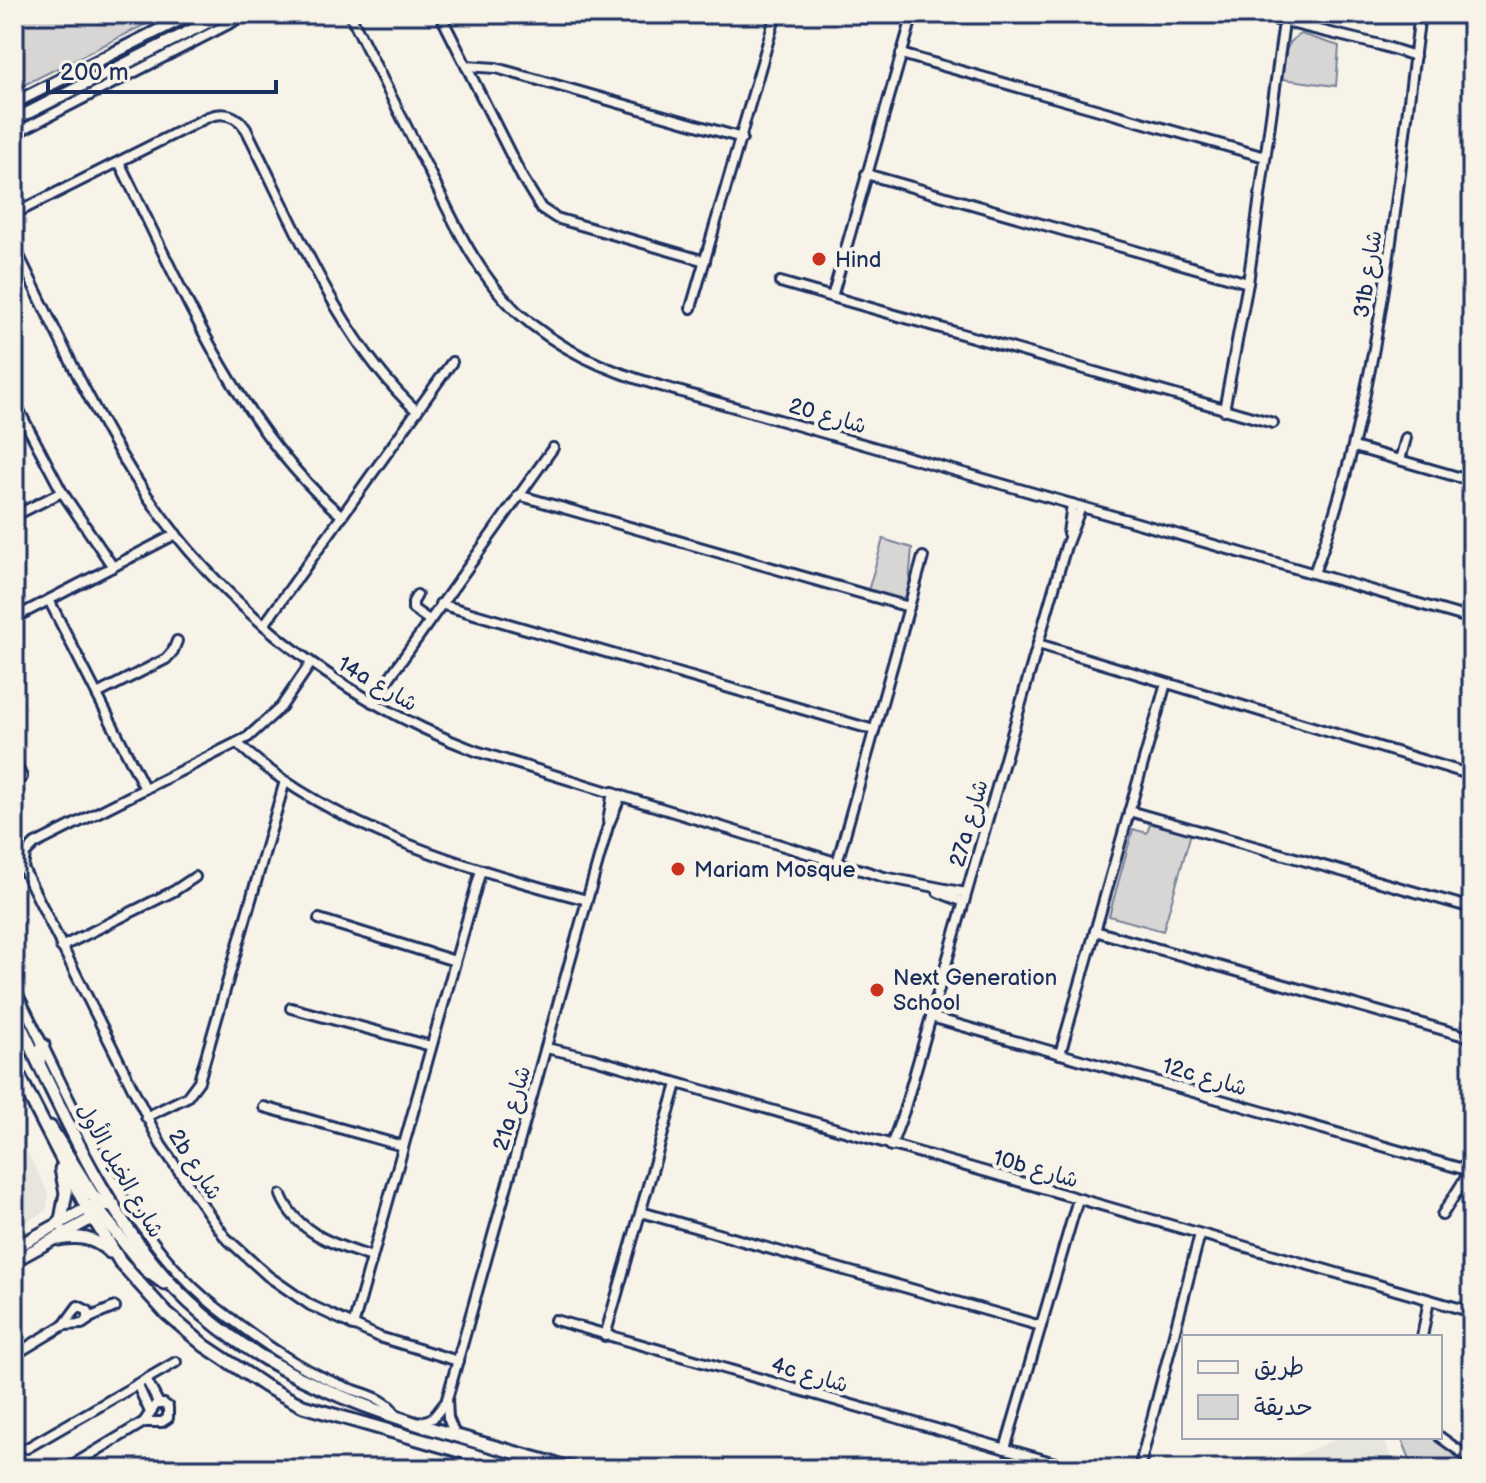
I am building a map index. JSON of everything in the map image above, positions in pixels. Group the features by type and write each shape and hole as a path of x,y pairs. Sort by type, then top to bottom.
{"main road":[{"name":"شارع الخيل الأول","path":"14,1013 39,1062 121,1263 186,1330 276,1393 329,1415 522,1469"},
{"path":"39,1062 43,1045"},
{"name":"شارع الخيل الأول","path":"14,1066 50,1138 100,1207 140,1245 171,1286 218,1328 270,1364 340,1398 416,1424 574,1469"},
{"path":"38,1116 58,1137 100,1207"},
{"path":"50,1138 66,1187 60,1225"},
{"path":"59,1239 76,1237 91,1240 102,1245 121,1263"},
{"path":"543,1469 557,1469"}],"street":[{"path":"14,103 191,14"},
{"path":"14,120 224,14"},
{"path":"14,134 248,14"},
{"name":"شارع 20","path":"350,14 469,250 485,275 515,309 550,338 588,361 616,373 1472,619"},
{"path":"440,14 522,177 545,212 556,218 705,261"},
{"path":"691,308 776,16 763,14"},
{"path":"832,297 913,14"},
{"path":"1253,14 1415,52"},
{"name":"31b شارع","path":"1317,574 1354,447 1387,267 1420,14"},
{"path":"1224,410 1248,283 1284,22"},
{"path":"901,54 1265,157"},
{"path":"466,66 496,68 742,138"},
{"path":"14,214 208,117 220,114 232,116 246,129 359,345 391,386 417,411"},
{"path":"119,162 219,361 244,402 293,469 342,516"},
{"path":"866,174 1248,283"},
{"name":"14a شارع","path":"14,246 118,450 176,534 219,583 311,663 372,702 436,735 476,751 837,863 965,898"},
{"path":"780,282 1273,423"},
{"path":"264,625 452,362"},
{"path":"14,401 17,415 62,492 113,567"},
{"path":"1400,460 1406,438"},
{"path":"1354,447 1472,481"},
{"path":"372,702 553,448"},
{"path":"14,516 62,492"},
{"path":"518,495 909,607"},
{"name":"27a شارع","path":"895,1147 1076,505"},
{"path":"14,618 176,534"},
{"path":"837,863 923,557"},
{"path":"417,595 413,609 429,620"},
{"path":"49,600 145,789 237,743 274,716 311,663"},
{"path":"440,604 874,730"},
{"path":"97,694 166,659 177,641"},
{"path":"1038,644 1472,775"},
{"path":"1060,1054 1166,683"},
{"path":"237,743 285,781 393,838 481,870 587,900"},
{"path":"14,761 22,777"},
{"path":"146,1117 187,1097 199,1081 285,781"},
{"name":"2b شارع","path":"145,789 35,844 25,854 23,868 146,1117 200,1205 234,1247 282,1287 353,1326 392,1342 458,1361"},
{"name":"21a شارع","path":"455,1435 448,1418 447,1399 617,794"},
{"path":"1129,811 1472,908"},
{"path":"353,1326 481,870"},
{"path":"61,947 174,891 195,877"},
{"path":"319,919 455,961"},
{"path":"1095,931 1472,1038"},
{"path":"14,987 113,1180 184,1278 219,1309 280,1354 337,1384 388,1404 396,1417"},
{"path":"291,1008 431,1046"},
{"name":"12c شارع","path":"931,1017 1471,1169"},
{"name":"10b شارع","path":"547,1045 1472,1312"},
{"path":"605,1336 677,1084"},
{"path":"264,1107 403,1146"},
{"path":"1442,1215 1471,1169"},
{"path":"281,1195 295,1216 317,1236 372,1257"},
{"path":"1005,1449 1078,1199"},
{"path":"14,1248 100,1207"},
{"path":"14,1261 59,1239 100,1207"},
{"path":"641,1212 1041,1326"},
{"path":"1139,1469 1204,1235"},
{"path":"1423,1335 1433,1301"},
{"path":"14,1355 64,1325 78,1306 87,1309 89,1318"},
{"path":"64,1325 84,1323 115,1307"},
{"name":"4c شارع","path":"555,1320 1055,1463"},
{"path":"27,1448 176,1362"},
{"path":"141,1382 159,1404 164,1404 169,1410 166,1420 144,1422"},
{"path":"141,1382 150,1413"},
{"path":"416,1424 433,1418 447,1399"},
{"path":"66,1469 144,1422 159,1404"},
{"path":"1442,1438 1472,1460"},
{"path":"14,1461 19,1469"}],"shaded area":[{"path":"14,1126 49,1195 46,1211 14,1228"},
{"path":"1337,1439 1384,1439 1395,1469 1263,1469"}],"green space":[{"path":"14,14 166,14 14,90"},
{"path":"1301,34 1339,46 1336,86 1282,79 1288,47"},
{"path":"883,539 912,548 908,595 900,599 868,591"},
{"path":"1151,821 1191,833 1163,931 1109,916 1133,829 1147,833"},
{"path":"1402,1439 1437,1439 1472,1462 1472,1469 1414,1469"}],"place":[{"name":"Hind","path":"819,259"},
{"name":"Mariam Mosque","path":"678,869"},
{"name":"Next Generation School","path":"877,990"}]}
